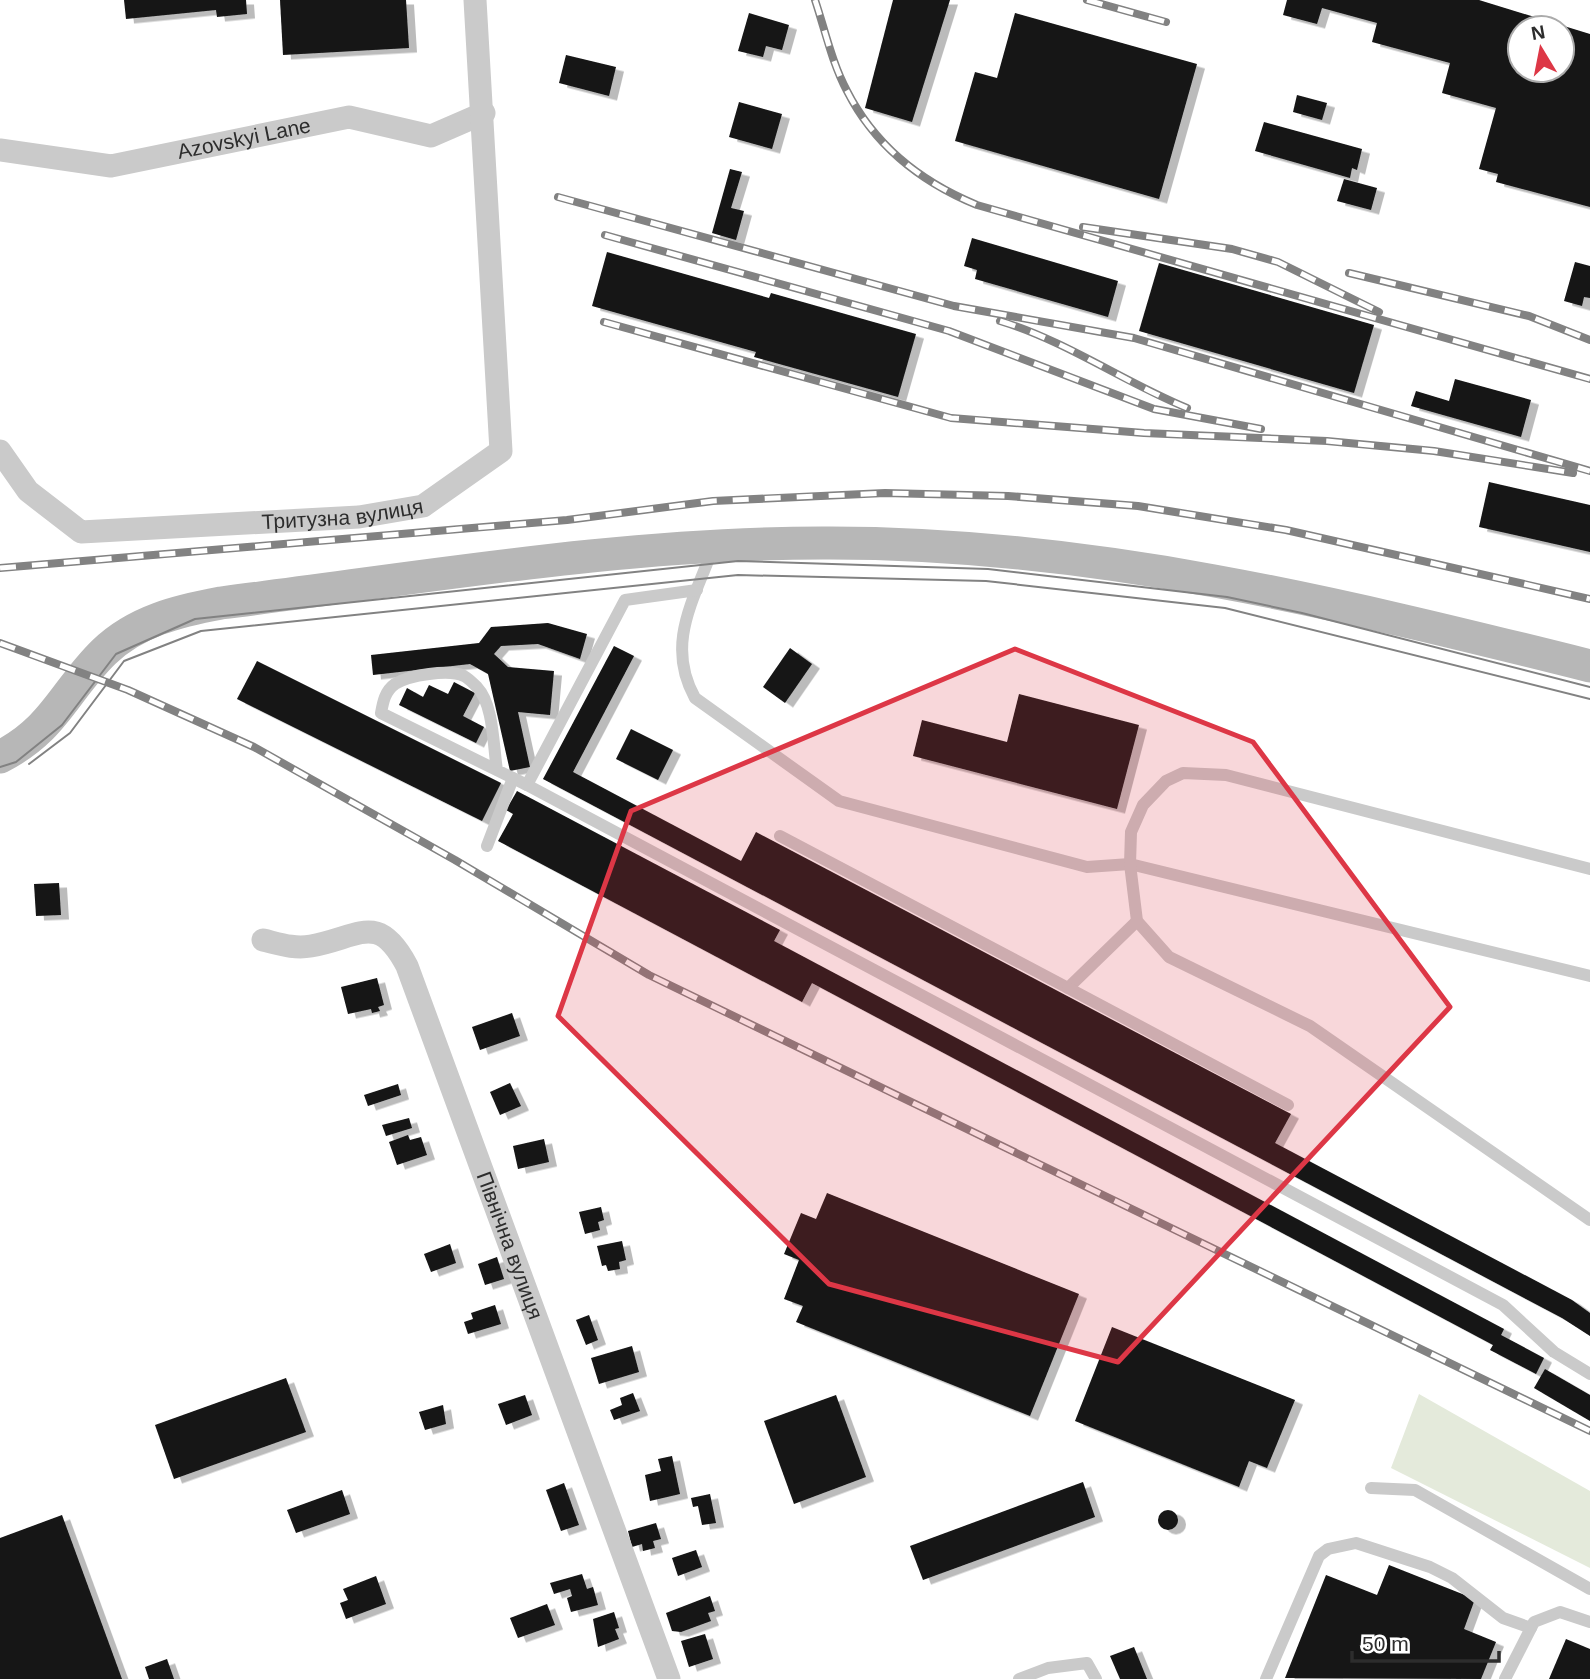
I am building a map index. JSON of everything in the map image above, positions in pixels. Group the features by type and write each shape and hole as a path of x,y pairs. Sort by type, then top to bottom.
{"main road":[{"path":"0,757 25,745 49,723 103,653 124,635 150,621 183,610 220,603 714,545 830,542 933,546 1145,568 1255,586 1365,610 1590,666"}],"street":[{"name":"Тритузна вулиця","path":"0,451 29,491 81,532 359,517 423,506 501,451 484,113 475,0"},
{"name":"Azovskyi Lane","path":"0,150 111,166 349,117 431,136 484,113"},
{"name":"Північна вулиця","path":"263,940 290,947 311,946 366,932 383,933 397,946 407,966 669,1679"}],"lane":[{"path":"714,545 682,632 682,668 695,698 839,801 1087,867 1130,864 1590,976"},
{"path":"527,785 625,600 697,590"},
{"path":"497,770 486,702 478,688 464,676 445,674 404,680 393,686 384,698 381,713 527,785 1503,1305 1553,1353 1590,1374"},
{"path":"1590,869 1240,778 1205,772 1183,773 1151,794 1131,832 1130,864 1137,921 1169,957 1310,1026 1590,1220"},
{"path":"487,846 513,778"},
{"path":"780,836 1288,1105"},
{"path":"1068,988 1137,921"},
{"path":"1371,1488 1415,1490 1590,1589"},
{"path":"1266,1679 1319,1556 1328,1549 1350,1542 1430,1567 1451,1578 1503,1618 1531,1628"},
{"path":"1505,1679 1534,1622 1560,1612 1590,1622"},
{"path":"1019,1679 1048,1668 1087,1663 1096,1679"}],"highlighted area":[{"path":"1015,649 1253,742 1450,1007 1118,1362 829,1284 558,1016 631,811"}],"green space":[{"path":"1419,1394 1590,1491 1590,1568 1391,1468"}],"building":[{"path":"124,0 246,0 247,14 217,17 216,10 126,19"},
{"path":"280,0 406,0 409,48 283,55"},
{"path":"893,0 950,0 912,122 865,108"},
{"path":"1287,0 1479,0 1525,14 1506,14 1506,84 1576,84 1576,30 1590,34 1590,207 1496,182 1498,174 1479,169 1496,108 1442,93 1450,63 1372,42 1377,23 1322,8 1317,24 1283,15"},
{"path":"749,13 789,25 782,50 766,46 763,57 738,51"},
{"path":"1015,13 1197,64 1159,199 955,141 975,72 997,78"},
{"path":"566,55 616,67 609,96 559,83"},
{"path":"1297,95 1327,103 1322,120 1293,112"},
{"path":"739,102 782,114 772,149 729,137"},
{"path":"1264,122 1362,149 1357,170 1352,168 1350,178 1255,151"},
{"path":"730,169 742,172 731,208 744,211 736,240 712,233"},
{"path":"1344,179 1377,188 1371,210 1337,201"},
{"path":"972,238 1118,281 1108,317 975,279 977,270 964,266"},
{"path":"607,252 769,298 771,293 916,334 898,397 754,357 756,352 592,306"},
{"path":"1575,262 1590,266 1590,298 1584,297 1582,306 1564,301"},
{"path":"1159,263 1374,325 1354,393 1139,331"},
{"path":"1455,379 1531,400 1521,437 1411,406 1416,391 1449,401"},
{"path":"1489,482 1590,505 1590,552 1479,527"},
{"path":"548,623 587,634 580,659 538,644 501,646 494,654 508,667 554,671 550,715 518,712 530,767 510,771 488,674 470,664 373,675 371,655 479,643 491,627"},
{"path":"614,646 634,656 573,772 741,861 756,832 1291,1114 1275,1143 1572,1300 1590,1313 1590,1336 1562,1318 543,779"},
{"path":"790,648 812,664 785,703 763,687"},
{"path":"257,661 501,783 482,821 237,699"},
{"path":"454,682 475,693 463,716 484,727 476,743 399,705 407,688 423,697 429,685 448,694"},
{"path":"1019,694 1139,725 1117,809 913,756 922,720 1007,742"},
{"path":"631,729 673,750 658,780 616,759"},
{"path":"517,791 780,930 774,941 1504,1329 1501,1335 1544,1358 1536,1374 1490,1350 1493,1345 812,983 802,1002 498,841 513,814 506,810"},
{"path":"59,883 61,915 36,916 34,884"},
{"path":"377,978 384,1005 378,1007 380,1011 372,1013 371,1009 348,1014 341,987"},
{"path":"512,1013 520,1036 480,1050 472,1027"},
{"path":"510,1083 521,1106 500,1115 490,1092"},
{"path":"398,1084 401,1095 368,1106 364,1095"},
{"path":"409,1118 412,1128 386,1136 382,1125"},
{"path":"408,1135 410,1140 421,1137 427,1155 397,1165 389,1142"},
{"path":"544,1139 549,1162 518,1169 513,1146"},
{"path":"827,1193 1079,1294 1030,1416 796,1322 803,1306 784,1299 799,1260 784,1254 801,1213 816,1219"},
{"path":"601,1207 604,1220 598,1222 600,1230 585,1234 579,1212"},
{"path":"622,1241 626,1260 619,1262 620,1269 608,1271 606,1265 602,1266 597,1246"},
{"path":"450,1244 456,1263 431,1272 424,1254"},
{"path":"497,1257 504,1279 485,1285 478,1264"},
{"path":"495,1305 501,1324 468,1334 464,1322 473,1319 471,1313"},
{"path":"589,1315 598,1340 586,1345 576,1320"},
{"path":"1112,1327 1295,1400 1267,1468 1249,1461 1239,1487 1075,1421"},
{"path":"632,1346 639,1372 599,1384 591,1358"},
{"path":"1545,1369 1590,1395 1590,1421 1534,1388"},
{"path":"286,1378 306,1432 174,1479 155,1425"},
{"path":"633,1393 640,1411 614,1420 610,1410 622,1405 620,1398"},
{"path":"525,1395 532,1415 506,1425 498,1404"},
{"path":"836,1395 866,1477 794,1504 764,1421"},
{"path":"443,1405 446,1424 425,1430 419,1412"},
{"path":"672,1456 680,1494 650,1501 645,1475 661,1471 658,1459"},
{"path":"1083,1482 1095,1517 923,1580 910,1546"},
{"path":"564,1483 579,1525 561,1531 546,1490"},
{"path":"342,1490 350,1514 296,1533 287,1510"},
{"path":"710,1494 716,1523 702,1525 698,1506 693,1507 691,1498"},
{"path":"1168,1510 1175,1513 1178,1520 1175,1527 1168,1530 1161,1527 1158,1520 1161,1513"},
{"path":"62,1515 122,1679 0,1679 0,1538"},
{"path":"656,1523 661,1539 653,1541 655,1548 643,1551 642,1544 632,1547 628,1531"},
{"path":"696,1550 702,1567 678,1576 672,1558"},
{"path":"1389,1565 1475,1599 1464,1629 1496,1642 1481,1679 1285,1678 1326,1575 1377,1595"},
{"path":"582,1574 587,1589 593,1587 598,1605 571,1612 567,1598 572,1596 570,1589 554,1594 550,1583"},
{"path":"376,1576 386,1604 346,1619 340,1603 348,1600 343,1589"},
{"path":"710,1596 715,1611 708,1613 711,1621 681,1632 672,1631 666,1613"},
{"path":"547,1604 555,1625 518,1638 510,1618"},
{"path":"614,1612 619,1628 615,1629 619,1639 598,1647 593,1619"},
{"path":"705,1634 713,1659 689,1667 681,1641"},
{"path":"1566,1639 1590,1649 1590,1679 1549,1679"},
{"path":"1134,1647 1147,1679 1120,1679 1110,1656"},
{"path":"167,1659 174,1679 149,1679 145,1667"}],"tram line":[{"path":"0,767 16,762 62,725 116,654 195,619 738,561 988,569 1227,597 1302,613 1590,687"},
{"path":"29,764 70,733 124,661 201,631 738,575 986,581 1225,608 1590,699"}],"railway":[{"path":"815,0 833,58 858,111 871,129 902,160 956,196 977,205 1590,379"},
{"path":"1087,0 1166,22"},
{"path":"558,197 954,306 1134,338 1590,471"},
{"path":"1083,227 1232,249 1278,262 1379,312"},
{"path":"605,235 949,331 1154,409 1261,429"},
{"path":"1349,273 1529,316 1590,340"},
{"path":"1000,321 1072,350 1187,408"},
{"path":"604,322 951,418 1144,433 1327,441 1434,451 1573,473"},
{"path":"0,568 567,520 713,501 885,493 1008,496 1138,506 1286,530 1590,599"},
{"path":"0,643 128,690 254,747 455,860 649,975 1590,1431"}]}
